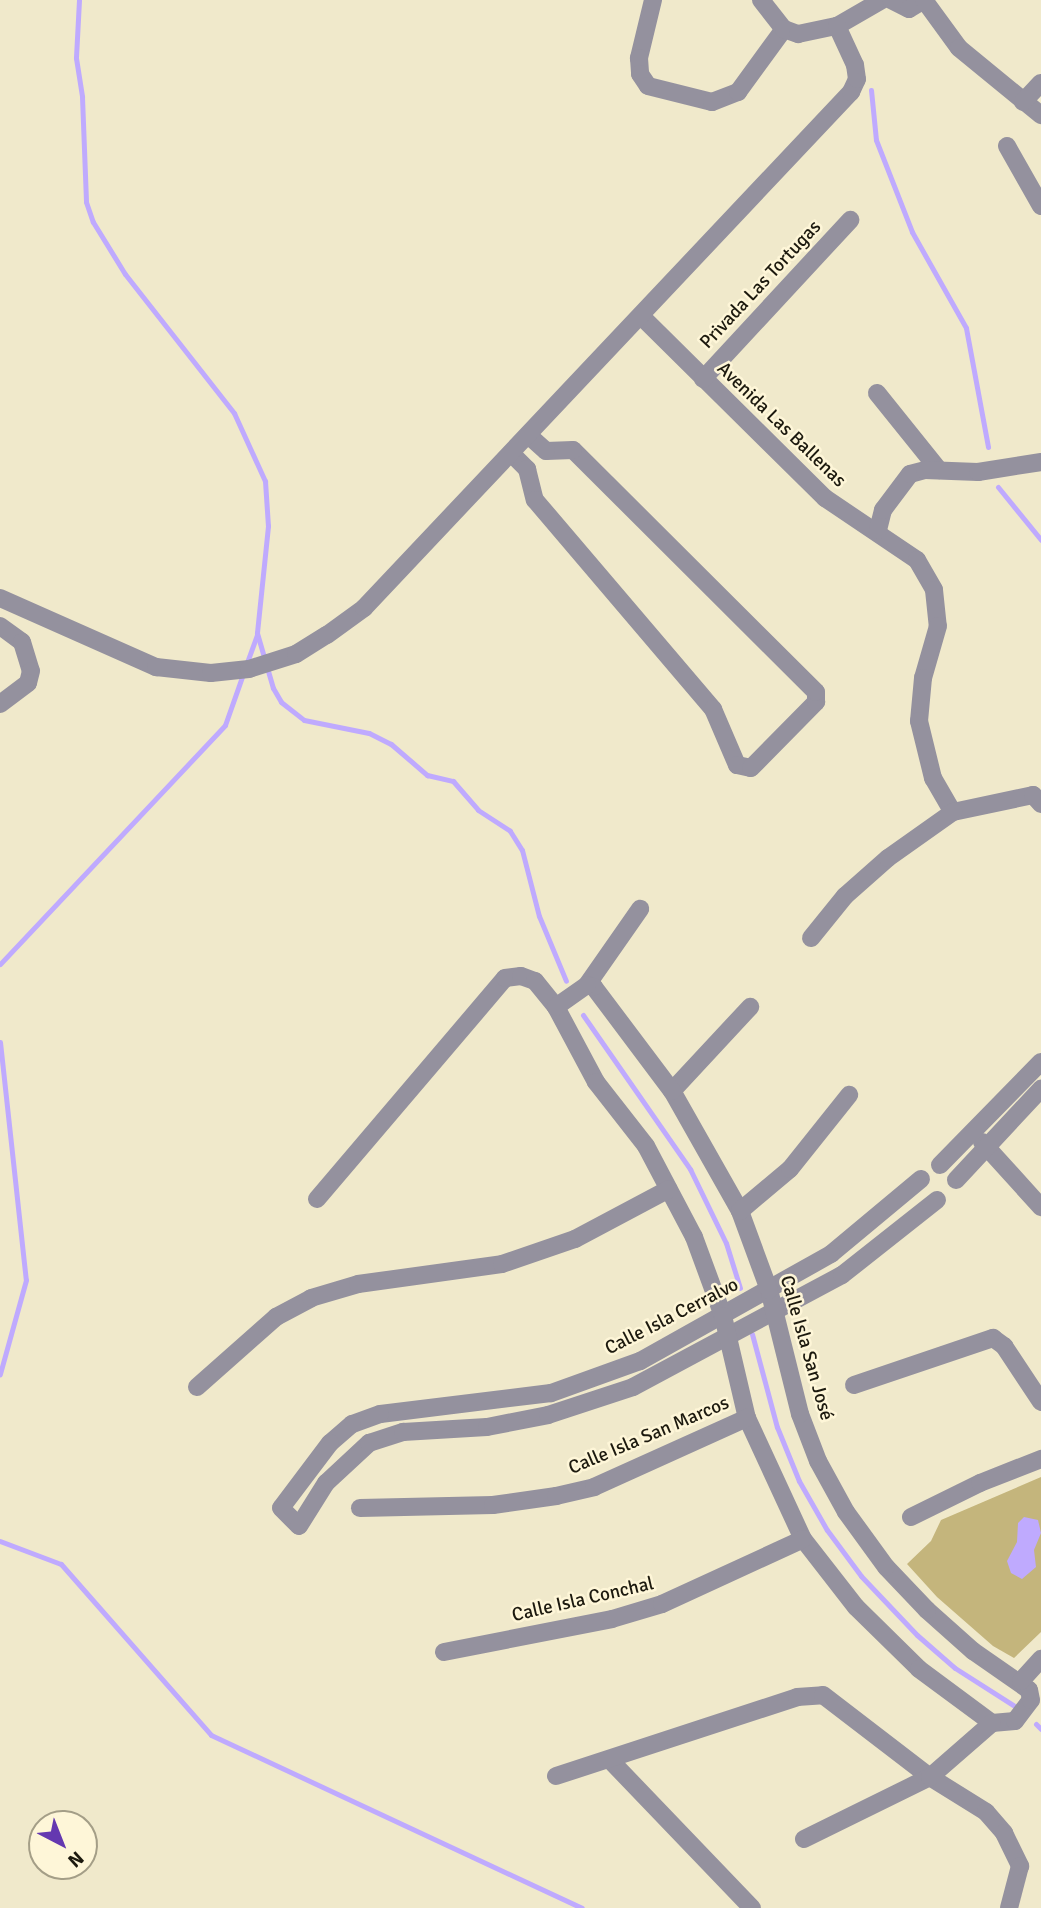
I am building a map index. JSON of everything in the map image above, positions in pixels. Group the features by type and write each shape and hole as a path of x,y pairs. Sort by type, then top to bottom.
{"street":[{"path":"653,0 639,58 640,74 648,86 712,103 738,92 784,29"},
{"path":"761,0 784,29 812,34 837,26 882,0"},
{"path":"891,0 909,9 924,0 959,48 1041,116"},
{"path":"0,598 156,667 211,673 249,669 296,654 364,608 851,92 857,79 855,65 837,26"},
{"path":"1023,102 1041,83"},
{"path":"1007,146 1041,206"},
{"name":"Privada Las Tortugas","path":"703,379 850,220"},
{"name":"Avenida Las Ballenas","path":"641,316 825,498 877,530 917,560 934,590 938,626 923,678 919,721 933,778 953,812"},
{"path":"877,393 939,470"},
{"path":"511,453 527,469 535,500 713,709 737,765 751,768 816,702 816,692 573,450 546,451 528,435"},
{"path":"877,530 896,488 910,474 939,470 978,472 1041,462"},
{"path":"0,626 22,642 31,670 27,683 0,704"},
{"path":"811,938 845,896 888,858 953,812 1038,794"},
{"path":"556,1007 587,985 640,909"},
{"path":"317,1199 505,978 521,976 536,981 556,1007 596,1082 646,1146 710,1273 747,1418 803,1539 886,1639 919,1670 992,1723 1009,1725 1026,1709 1031,1700 1021,1681 1041,1659"},
{"name":"Calle Isla San José","path":"587,985 601,992 672,1091 740,1211 769,1290 800,1414 818,1461 846,1512 886,1567 928,1610 973,1651 1021,1681"},
{"path":"672,1091 750,1007"},
{"path":"937,1200 925,1193 921,1179 928,1168 940,1165 974,1135 1041,1062"},
{"path":"728,1340 870,1256 937,1200 951,1194 956,1180 989,1149 1041,1089"},
{"path":"740,1211 790,1169 849,1096"},
{"path":"974,1135 1041,1207"},
{"path":"940,1165 954,1172 956,1180"},
{"name":"Calle Isla Cerralvo","path":"728,1340 600,1401 487,1427 403,1432 369,1443 326,1482 299,1527 281,1508 330,1443 352,1424 380,1414 551,1393 640,1361 769,1290 852,1239 921,1179"},
{"path":"197,1387 276,1317 311,1298 358,1284 502,1264 575,1239 669,1189"},
{"path":"854,1385 966,1343 1000,1341 1041,1402"},
{"name":"Calle Isla San Marcos","path":"360,1508 493,1505 556,1496 594,1487 747,1418"},
{"path":"911,1517 1041,1459"},
{"name":"Calle Isla Conchal","path":"444,1652 612,1619 662,1604 803,1539"},
{"path":"556,1776 812,1694 839,1705 930,1777 986,1812 1004,1833 1020,1866 1009,1908"},
{"path":"804,1839 930,1777 992,1723"},
{"path":"610,1760 752,1908"}],"shaded area":[{"path":"1041,1477 1041,1632 1014,1658 993,1646 937,1597 907,1564 931,1541 941,1520"},
{"path":"1024,1517 1038,1520 1041,1533 1034,1550 1036,1567 1022,1579 1011,1573 1007,1561 1017,1542 1018,1523"}],"waterway":[{"path":"79,0 76,58 82,97 86,202 93,222 125,274 234,413 265,481 268,526 257,633 273,688 281,702 304,720 369,733 391,744 427,775 453,781 478,810 510,831 522,850 539,916 566,981"},
{"path":"871,90 876,140 912,232 966,328 988,447"},
{"path":"998,487 1041,540"},
{"path":"246,665 257,635"},
{"path":"0,964 225,725 243,674"},
{"path":"583,1015 690,1169 726,1243 740,1288"},
{"path":"0,1042 26,1280 0,1374"},
{"path":"752,1334 777,1427 799,1481 827,1530 861,1576 917,1635 955,1668 1013,1705"},
{"path":"0,1541 61,1564 211,1735 582,1908"},
{"path":"1036,1724 1041,1729"}]}
